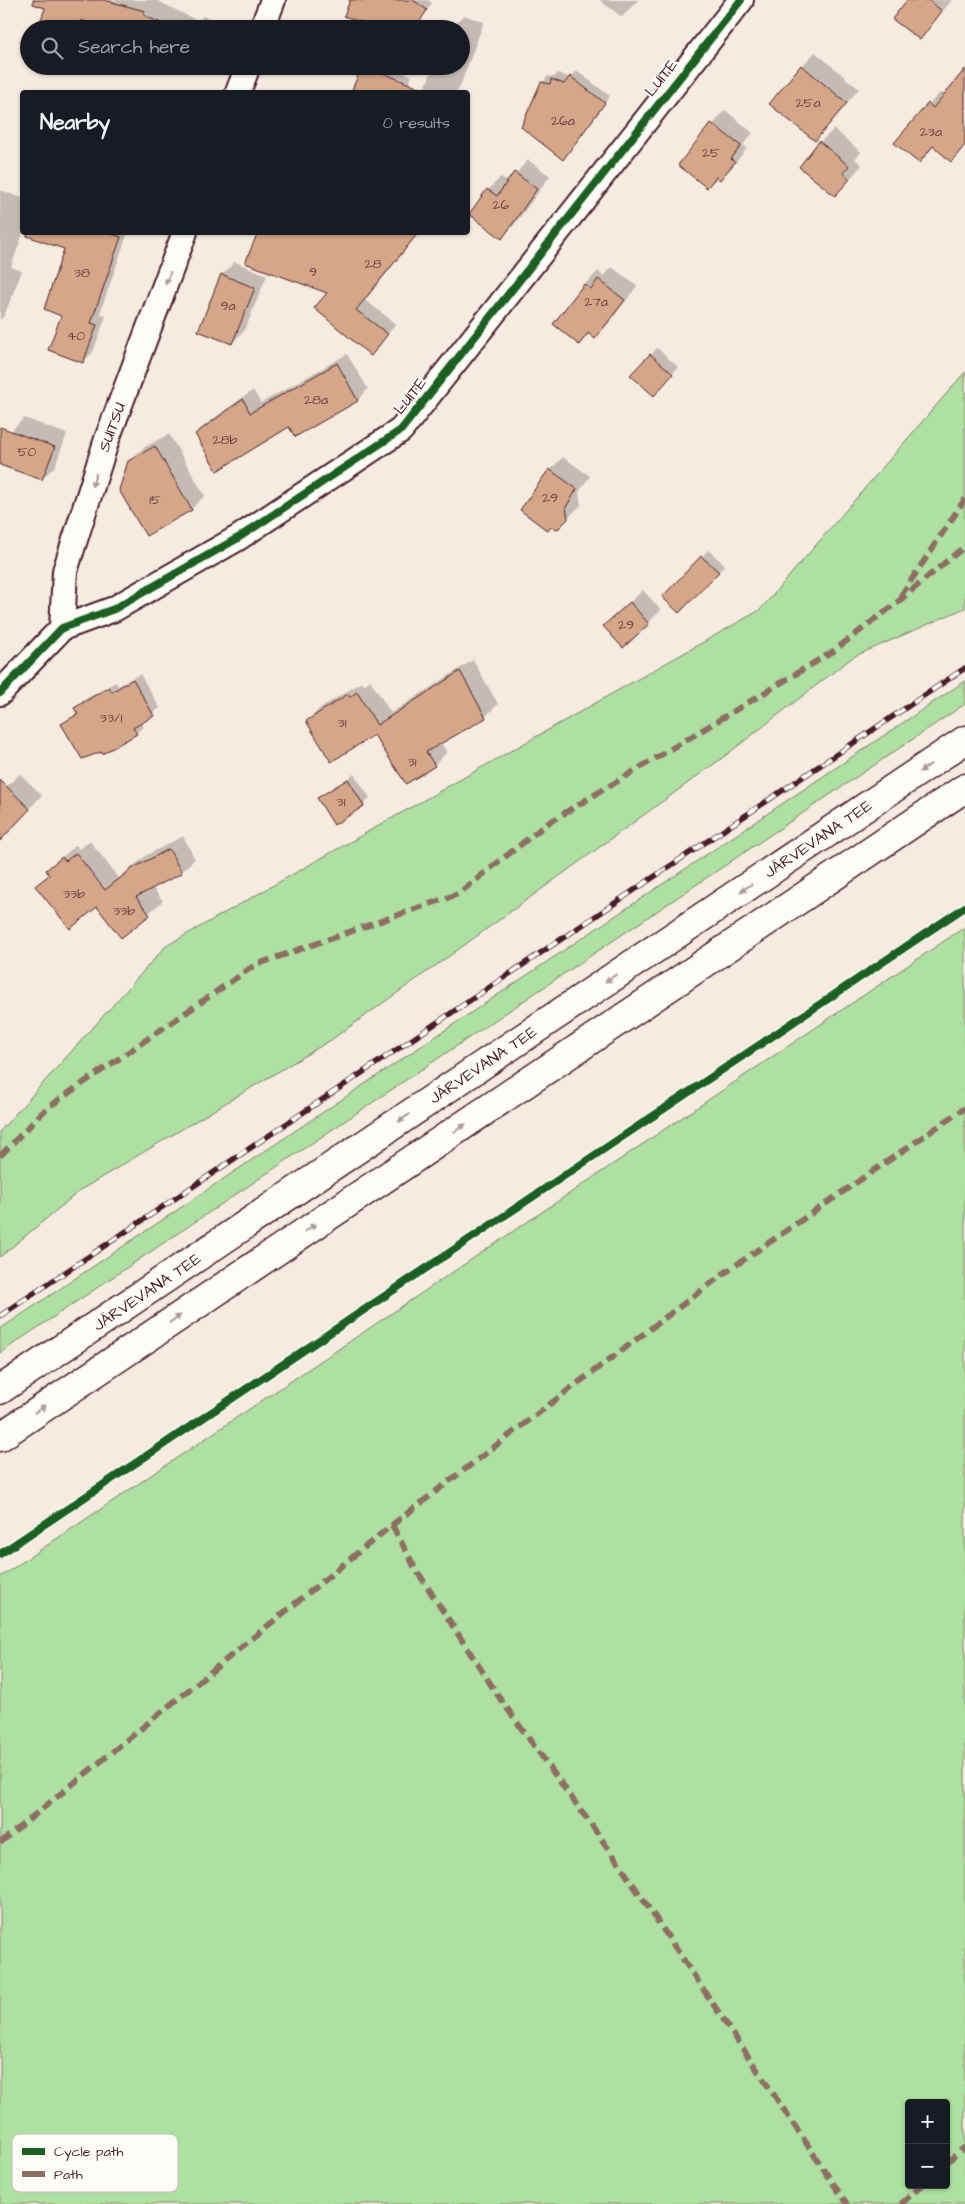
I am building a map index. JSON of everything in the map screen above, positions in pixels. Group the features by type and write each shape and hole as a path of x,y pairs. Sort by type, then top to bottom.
{"highway":[{"name":"JÄRVEVANA TEE","path":"0,1390 965,740"},
{"path":"0,1437 965,788"}],"street":[{"path":"265,20 273,0"},
{"name":"LUITE","path":"0,694 62,628 114,609 238,538 400,430 741,0"},
{"path":"239,90 245,75"},
{"name":"SUITSU","path":"62,628 65,571 107,439 184,235"}],"green space":[{"path":"965,372 965,608 853,657 721,759 331,1040 82,1189 0,1257 0,1131 166,946 760,610"},
{"path":"965,681 965,704 0,1353 0,1329"},
{"path":"965,927 965,2204 0,2204 0,1577"}],"building":[{"path":"33,0 104,0 145,11 143,15 154,20 41,20 45,8 33,4"},
{"path":"350,0 413,0 427,10 421,20 355,20 344,16"},
{"path":"907,0 928,0 942,11 920,40 892,19"},
{"path":"801,65 847,103 815,141 769,104"},
{"path":"965,69 965,145 951,162 933,146 919,163 894,143 928,103 933,108"},
{"path":"358,75 388,75 424,90 352,90"},
{"path":"570,76 605,103 563,160 521,127 541,82 550,84 551,79 564,84"},
{"path":"711,123 741,146 731,159 735,162 720,180 716,177 707,188 678,165"},
{"path":"819,141 849,166 843,173 850,179 835,196 799,167"},
{"path":"514,172 537,189 502,239 470,215 487,189 497,196"},
{"path":"115,235 121,237 91,323 97,325 83,363 48,350 61,316 44,309 64,249 27,236"},
{"path":"257,235 417,235 356,310 388,334 371,356 314,308 327,293 245,263"},
{"path":"221,274 255,288 232,344 198,331"},
{"path":"598,279 625,300 595,339 588,333 579,345 553,324 584,284 591,289"},
{"path":"650,354 673,374 654,396 630,375"},
{"path":"337,363 358,401 295,437 289,427 217,471 195,434 243,399 250,413"},
{"path":"0,427 55,447 42,480 0,465"},
{"path":"155,446 192,510 146,536 119,490 128,461"},
{"path":"549,469 577,489 566,507 568,519 558,529 551,527 548,531 520,510"},
{"path":"701,556 719,572 679,613 662,597"},
{"path":"630,602 649,624 623,648 603,626"},
{"path":"460,671 486,718 426,752 435,766 406,784 374,735 331,762 306,721 348,694 350,697 357,692 377,725"},
{"path":"133,679 154,716 133,728 137,734 102,754 101,752 82,759 61,724 78,714 74,708 109,687 112,692"},
{"path":"348,779 364,806 334,825 317,798"},
{"path":"0,780 30,809 0,841"},
{"path":"169,849 182,873 136,897 150,915 121,938 97,907 70,929 35,886 49,875 46,870 62,857 66,861 76,853 105,890 133,868"}],"railway":[{"path":"0,1316 965,668"}],"marked path":[{"path":"900,597 965,499"},
{"path":"0,1156 47,1108 255,965 458,894 548,823 832,652 894,605 965,546"},
{"path":"0,1843 392,1525 566,1392 726,1272 965,1108"},
{"path":"392,1525 415,1568 501,1700 618,1862 847,2204"},
{"path":"950,2160 965,2147"},
{"path":"901,2204 918,2189"}],"cycle path":[{"path":"0,693 62,628 114,609 238,538 401,430 741,0"},
{"path":"0,1554 965,907"}]}
